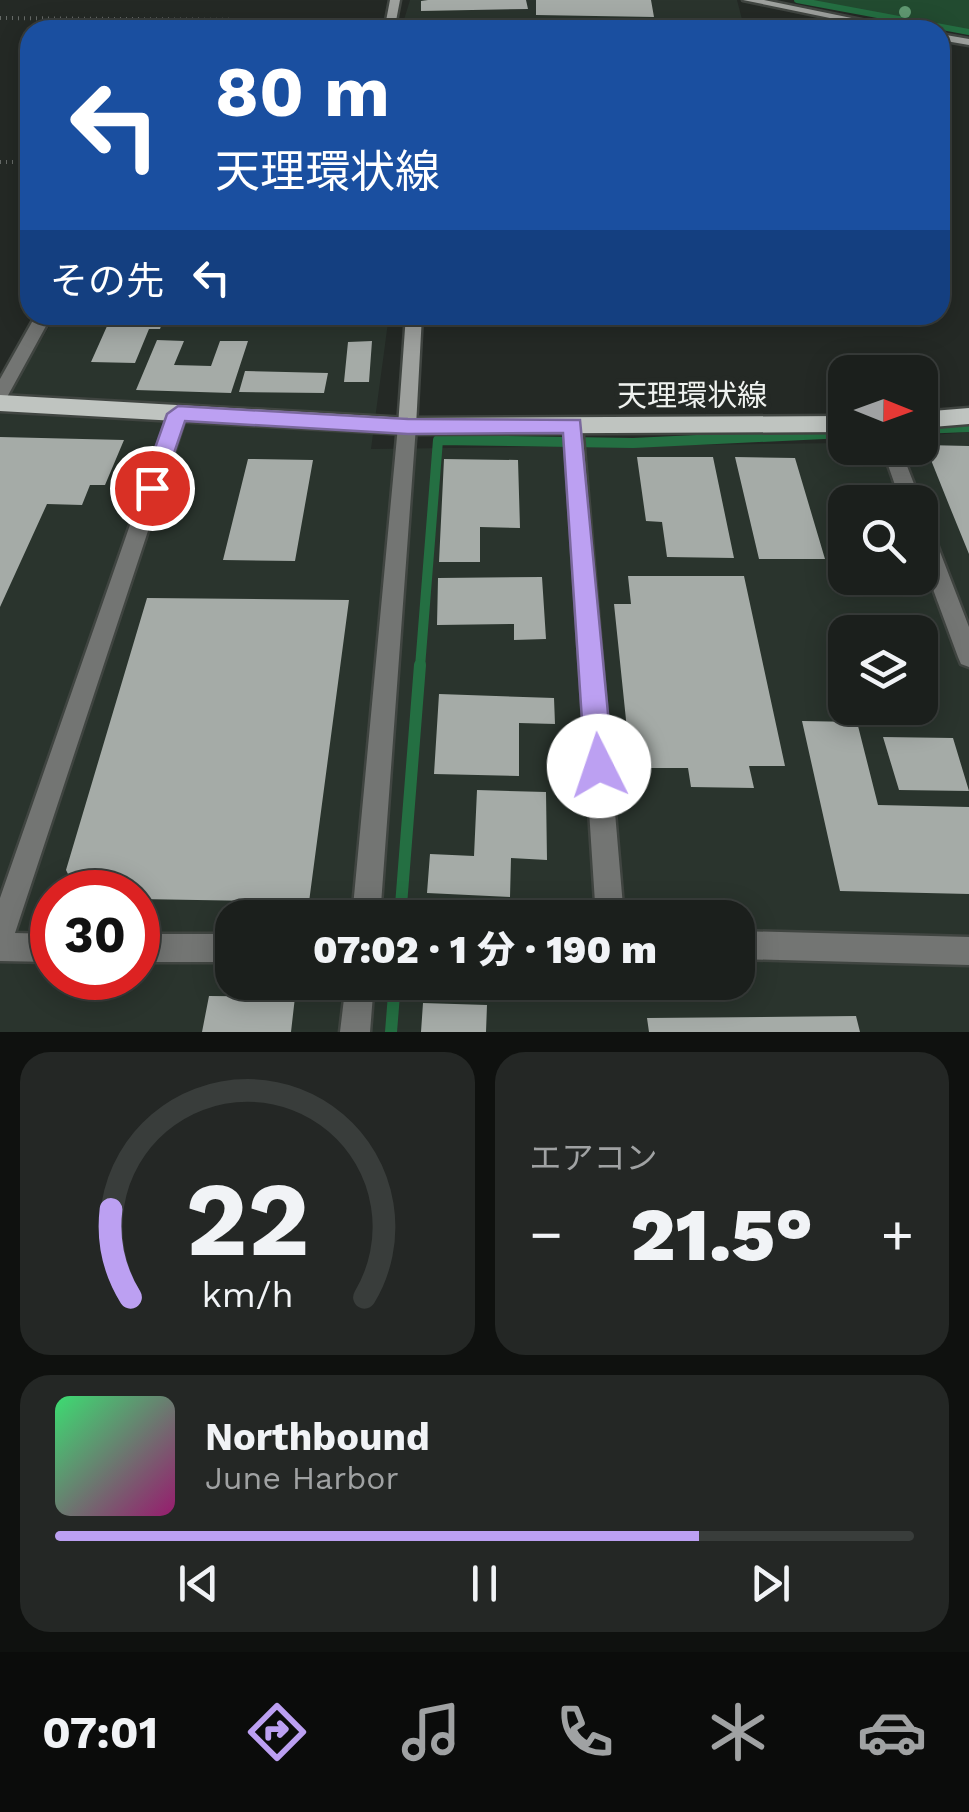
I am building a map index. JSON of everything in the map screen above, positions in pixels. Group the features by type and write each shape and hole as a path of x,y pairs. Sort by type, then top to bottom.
{"main road":[{"path":"748,0 853,20"},
{"path":"408,426 413,325"},
{"name":"天理環状線","path":"0,403 408,426 828,424"},
{"path":"938,419 969,416"}],"street":[{"path":"0,395 38,325"},
{"path":"0,938 178,414"},
{"path":"368,900 408,426"},
{"path":"572,426 609,900"},
{"path":"938,574 969,657"},
{"path":"755,945 969,951"},
{"path":"0,947 30,948"},
{"path":"160,948 215,948"},
{"path":"356,1032 359,1000"}],"path":[{"path":"0,18 364,20"}],"shaded area":[{"path":"410,0 737,0 742,20 404,20"},
{"path":"50,325 388,325 371,449 828,443 828,465 938,465 938,435 969,432 969,1032 0,1032 0,409"}],"green space":[{"path":"809,0 969,0 969,31 950,27 950,20 912,20"}],"building":[{"path":"526,0 528,9 421,11 421,1"},
{"path":"536,0 651,0 654,17 536,15"},
{"path":"108,325 161,325 160,329 149,329 135,363 91,362"},
{"path":"157,340 184,341 174,365 211,366 220,341 248,341 231,393 136,390"},
{"path":"372,341 369,382 344,382 348,342"},
{"path":"245,371 328,373 324,393 239,392"},
{"path":"0,437 124,440 105,485 90,485 82,505 47,504 0,607"},
{"path":"938,445 969,446 969,554 933,465 938,465"},
{"path":"637,457 713,457 734,558 667,557 662,522 646,521"},
{"path":"735,457 795,458 825,559 759,559"},
{"path":"248,459 313,460 295,561 223,560"},
{"path":"444,459 518,460 520,528 480,527 480,562 439,562"},
{"path":"628,576 744,576 785,766 749,766 754,788 691,787 688,768 631,768 614,604 631,604"},
{"path":"542,577 546,639 514,640 514,624 437,625 438,578"},
{"path":"147,598 349,600 309,900 160,899 160,870 66,870"},
{"path":"439,694 554,698 555,724 519,723 519,776 434,774"},
{"path":"802,721 858,725 878,805 969,807 969,894 840,891"},
{"path":"883,737 953,738 969,791 899,790"},
{"path":"477,790 546,792 547,860 511,858 510,897 427,893 430,854 474,856"},
{"path":"209,996 215,996 215,1000 295,1000 291,1032 202,1032"},
{"path":"423,1003 487,1005 486,1032 421,1032"},
{"path":"856,1016 860,1032 649,1032 647,1018"}],"waterway":[{"path":"797,0 904,20"},
{"path":"950,28 969,32"},
{"path":"938,428 969,427"},
{"path":"420,667 438,440 633,443 828,434"},
{"path":"401,900 420,665"},
{"path":"391,1032 394,1000"}],"route":[{"path":"152,488 178,414 408,426 572,426 599,766"}]}
